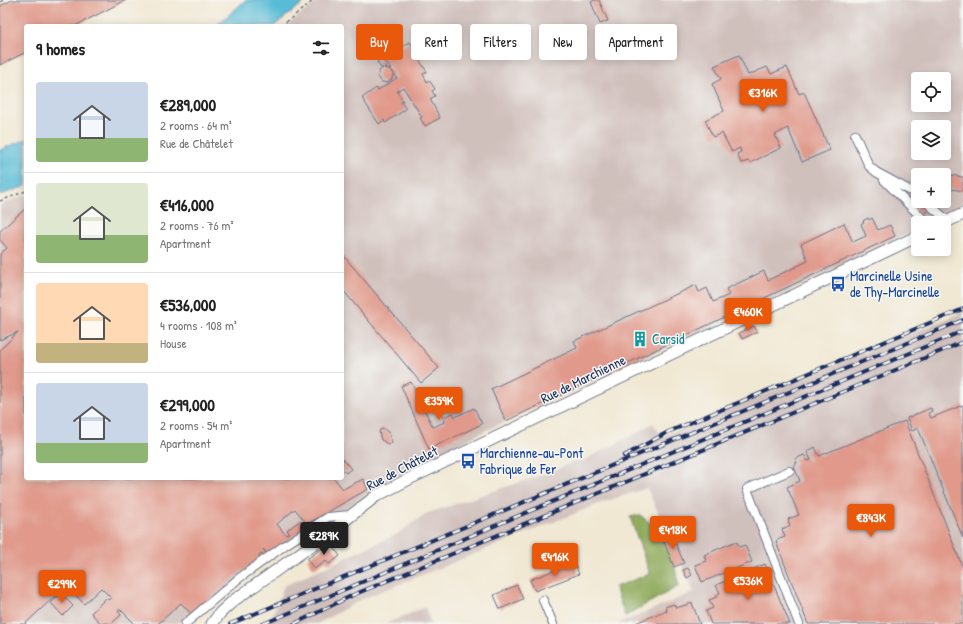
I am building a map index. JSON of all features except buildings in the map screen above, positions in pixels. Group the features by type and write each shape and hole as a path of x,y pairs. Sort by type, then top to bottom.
{"main road":[{"path":"951,220 963,214"},
{"name":"Rue de Marchienne","path":"499,436 911,239"},
{"name":"Rue de Châtelet","path":"212,624 220,613 233,601 326,535 376,496 499,436"}],"street":[{"path":"855,135 869,166 920,216"},
{"path":"876,172 911,191"},
{"path":"932,208 940,216"},
{"path":"789,471 746,489 799,624"},
{"path":"185,624 238,579 285,545 328,517 352,515"},
{"path":"544,600 553,624"}],"path":[{"path":"284,24 314,0"},
{"path":"0,201 24,192"}],"shaded area":[{"path":"319,0 963,0 963,206 942,216 911,216 911,231 807,283 476,435 374,489 280,553 197,615 174,624 0,624 0,205 24,196 24,480 344,480 344,24 289,24"},
{"path":"963,312 963,624 618,624 694,592 647,488 601,503 362,599 317,624 269,624 284,586 397,534 428,513 548,473 580,459 582,461 637,433 653,423 660,434 639,446"},
{"path":"425,607 431,624 385,624"}],"green space":[{"path":"640,515 668,538 679,586 625,616 615,587 650,574 630,517"}],"water":[{"path":"246,0 307,0 277,24 218,24"},
{"path":"24,140 24,187 0,195 0,150"}],"railway":[{"path":"624,456 668,432 963,309"},
{"path":"230,624 963,320"},
{"path":"263,624 963,331"},
{"path":"294,624 353,595 963,342"}],"place":[{"name":"Marcinelle Usine de Thy-Marcinelle","path":"838,284"},
{"name":"Carsid","path":"640,339"},
{"name":"Marchienne-au-Pont Fabrique de Fer","path":"468,461"}]}
